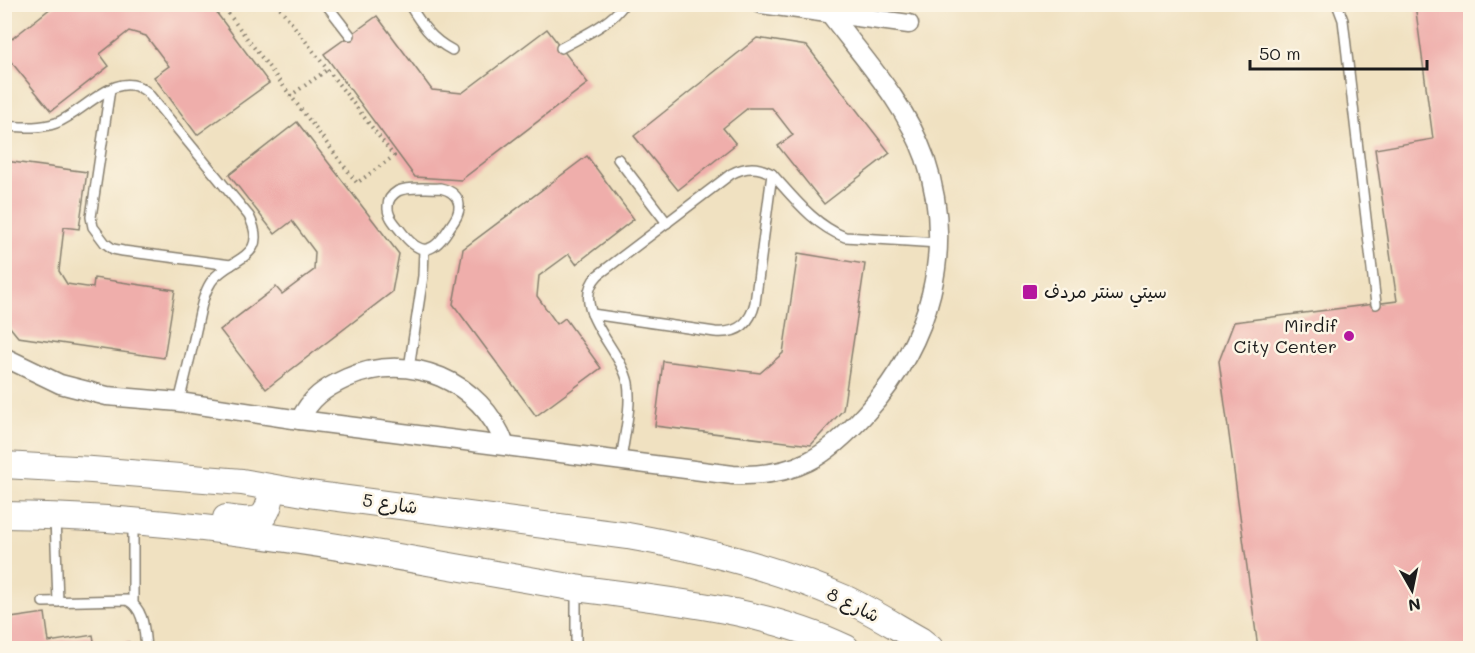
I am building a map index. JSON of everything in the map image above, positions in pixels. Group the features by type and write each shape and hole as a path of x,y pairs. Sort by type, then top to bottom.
{"street":[{"path":"761,4 909,24"},
{"path":"4,357 37,374 83,391 132,399 179,402 300,420 733,475 774,474 794,468 813,460 846,436 887,390 914,345 931,295 938,243 937,214 932,186 925,158 914,131 900,106 830,14"},
{"path":"300,420 311,401 328,387 355,374 373,369 410,368 440,377 468,393 490,415 505,445"},
{"path":"4,453 31,467"},
{"name":"شارع 5","path":"4,465 242,482 576,531 628,536 674,544 771,570"},
{"path":"133,521 153,511 165,509 245,521 256,520 264,515 269,507 273,488"},
{"path":"4,515 55,515 133,521 304,542 576,588 661,598 758,618 819,636 846,648"},
{"name":"شارع 8","path":"771,570 845,599 920,640 930,648"}],"lane":[{"path":"326,4 350,35"},
{"path":"409,4 426,31 442,45 452,50"},
{"path":"561,48 608,21 624,4"},
{"path":"1337,4 1343,20 1376,304"},
{"path":"4,126 32,128 57,123 117,85 133,84 147,92 249,216 254,225 254,245 240,261 213,279 207,289 179,402"},
{"path":"110,89 92,207 93,227 98,236 113,249 231,265"},
{"path":"618,159 667,223"},
{"path":"621,461 629,396 628,385 622,364 592,314 587,298 592,281 739,170 756,168 772,174 818,223 831,231 861,239 938,243"},
{"path":"592,314 715,333 734,331 742,327 748,321 755,303 772,174"},
{"path":"401,189 448,190 459,201 457,216 442,240 438,245 424,250 418,249 408,241 388,212 390,198 401,189"},
{"path":"410,368 423,276 424,250"},
{"path":"55,515 58,602"},
{"path":"133,521 133,603"},
{"path":"576,588 576,648"},
{"path":"43,602 122,599 133,603 141,613 146,648"}],"path":[{"path":"220,4 357,183 393,156 277,4"},
{"path":"290,96 327,70"}],"building":[{"path":"56,4 210,4 269,83 197,135 154,77 169,66 146,36 129,31 100,54 109,66 51,111 4,53 4,45"},
{"name":"Mirdif City Center","path":"1415,4 1470,4 1470,648 1258,648 1219,361 1234,322 1397,301 1375,149 1433,139"},
{"path":"377,16 432,90 462,93 547,29 588,83 461,180 415,177 324,54"},
{"path":"757,38 807,46 890,153 824,204 778,146 793,135 772,108 748,108 723,128 736,144 678,190 634,136"},
{"path":"297,122 399,254 392,292 266,389 220,330 276,287 282,294 314,270 315,252 292,221 275,234 229,175"},
{"path":"587,156 634,219 576,264 569,254 539,276 537,296 557,324 565,318 601,368 536,416 453,304 463,249"},
{"path":"5,161 87,172 79,229 64,227 59,271 67,284 93,288 94,278 175,290 164,358 18,337 5,321"},
{"path":"798,253 865,264 843,410 811,445 655,426 663,361 760,373 783,353"},
{"path":"45,613 49,642 93,635 95,647 129,642 130,648 4,648 4,619"}],"place":[{"name":"سيتي سنتر مردف","path":"1030,292"},
{"name":"Mirdif City Center","path":"1349,336"}]}
